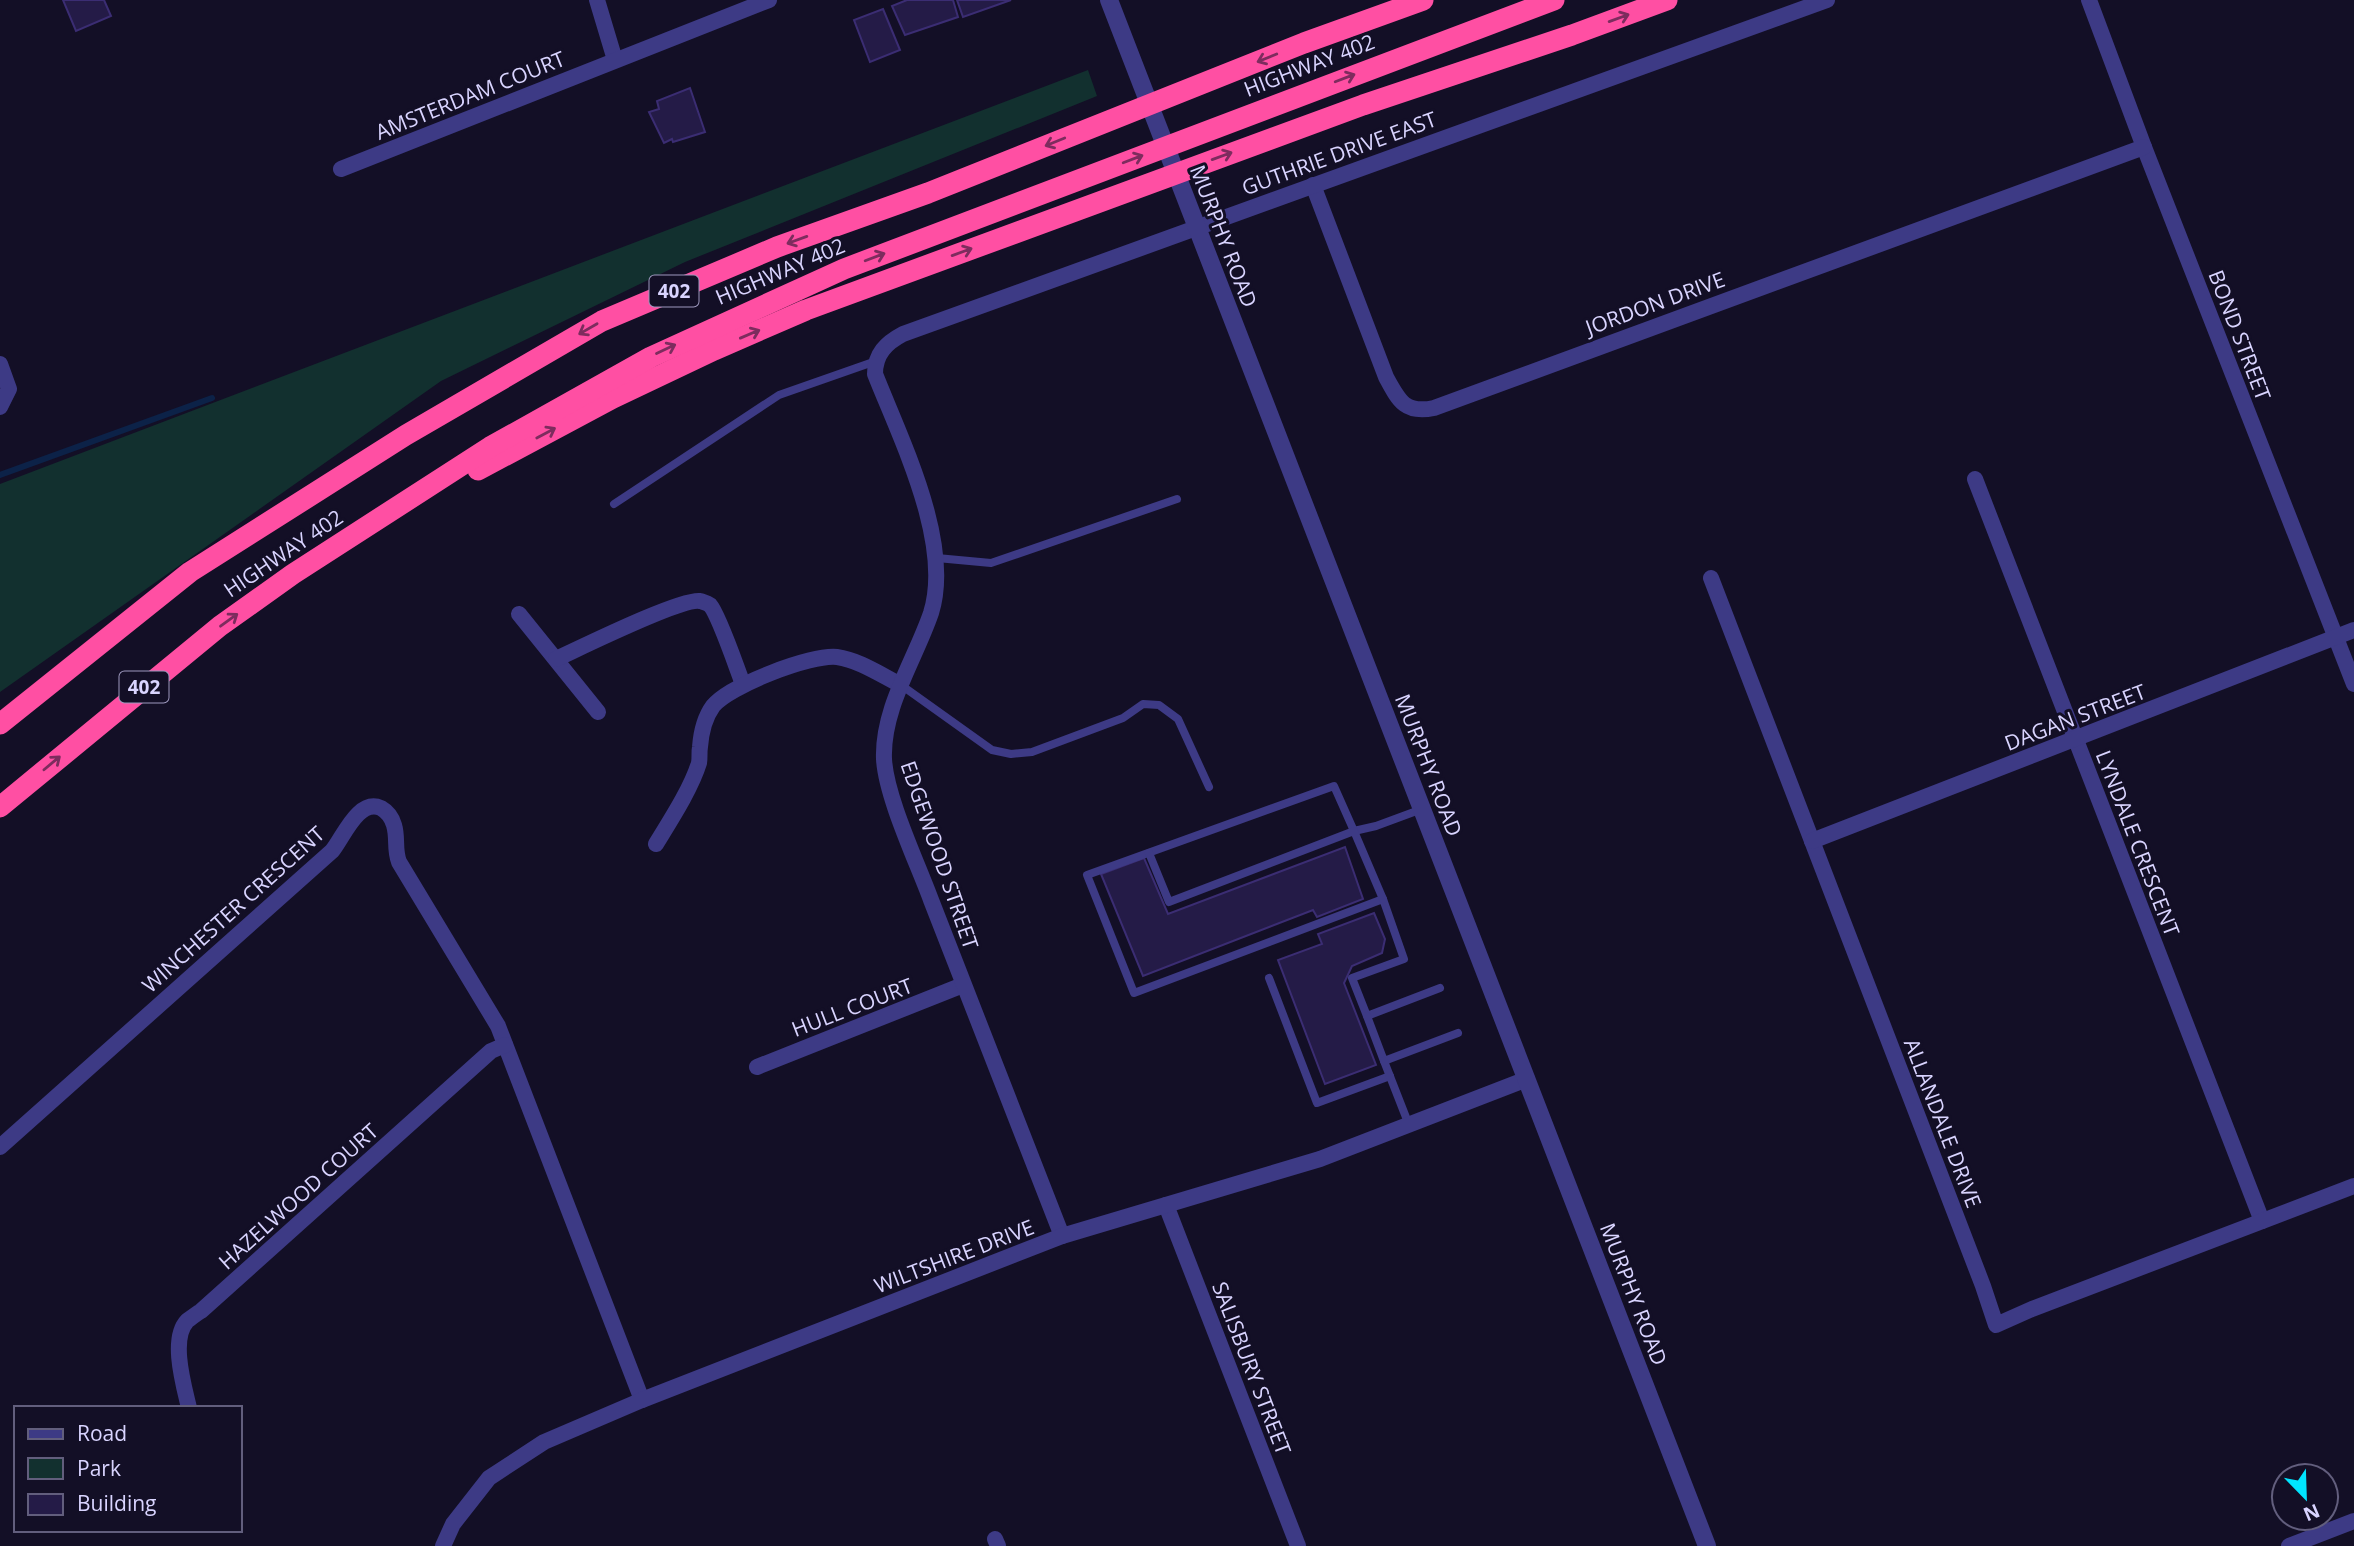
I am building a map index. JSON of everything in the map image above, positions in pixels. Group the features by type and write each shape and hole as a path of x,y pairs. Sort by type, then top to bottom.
{"highway":[{"path":"1304,43 1404,0"},
{"name":"HIGHWAY 402","path":"0,724 190,572 406,435 603,321 777,247 928,193 1304,43 1423,0"},
{"name":"HIGHWAY 402","path":"0,807 210,634 293,574 511,434 651,356 844,269 1554,0"},
{"path":"293,574 470,474 613,398 806,310 1363,105 1667,0"}],"street":[{"path":"597,0 615,60"},
{"name":"AMSTERDAM COURT","path":"341,169 769,0"},
{"name":"MURPHY ROAD","path":"1109,0 1707,1546"},
{"name":"GUTHRIE DRIVE EAST","path":"876,361 889,341 903,334 1827,0"},
{"name":"BOND STREET","path":"2089,0 2354,684"},
{"name":"JORDON DRIVE","path":"1313,185 1386,377 1402,403 1411,409 1421,410 1434,408 2144,147"},
{"name":"EDGEWOOD STREET","path":"876,361 875,374 919,488 937,558 932,610 901,685 886,738 884,759 888,780 963,985 1062,1236"},
{"path":"0,364 9,388 0,407"},
{"name":"LYNDALE CRESCENT","path":"1975,480 2262,1221"},
{"name":"ALLANDALE DRIVE","path":"1711,578 1996,1325 2354,1186"},
{"path":"556,659 687,603 701,601 710,605 743,684"},
{"path":"519,614 598,712"},
{"name":"DAGAN STREET","path":"1812,841 2354,630"},
{"path":"656,844 675,813 699,762 704,724 713,706 730,692 743,684 816,660 835,657 853,662 901,685"},
{"name":"WINCHESTER CRESCENT","path":"0,1147 332,851 351,820 366,808 374,806 388,813 393,822 395,852 399,862 488,1009 505,1045 642,1400"},
{"name":"HULL COURT","path":"757,1067 963,985"},
{"name":"HAZELWOOD COURT","path":"188,1406 178,1366 185,1323 491,1051 505,1045"},
{"name":"WILTSHIRE DRIVE","path":"443,1546 453,1524 489,1478 544,1442 642,1400 1062,1236 1320,1159 1527,1079"},
{"name":"SALISBURY STREET","path":"1166,1205 1298,1546"},
{"path":"2289,1546 2354,1521"}],"lane":[{"path":"614,504 779,395 876,361"},
{"path":"937,558 991,563 1177,499"},
{"path":"901,685 992,750 1011,754 1032,752 1123,718 1143,704 1159,705 1178,719 1209,787"},
{"path":"1382,899 1134,993 1087,875 1334,786 1382,899 1404,959 1352,978 1409,1125"},
{"path":"1149,853 1169,902 1354,831 1422,809"},
{"path":"1269,978 1317,1103 1390,1076"},
{"path":"1367,1016 1440,988"},
{"path":"1384,1060 1458,1033"}],"green space":[{"path":"1088,70 1097,96 685,262 441,381 0,692 0,484"}],"building":[{"path":"63,0 104,0 111,16 76,31"},
{"path":"907,0 953,0 958,17 905,35 892,6"},
{"path":"957,0 1011,0 963,17"},
{"path":"883,9 900,50 870,62 854,20"},
{"path":"690,88 705,132 664,143 649,112 659,109 657,101"},
{"path":"1345,847 1363,899 1317,917 1313,910 1143,976 1101,874 1144,858 1168,914"},
{"path":"1374,913 1385,939 1382,953 1352,966 1344,983 1376,1065 1325,1084 1278,960 1322,944 1318,934"}],"waterway":[{"path":"0,475 212,398"}]}
